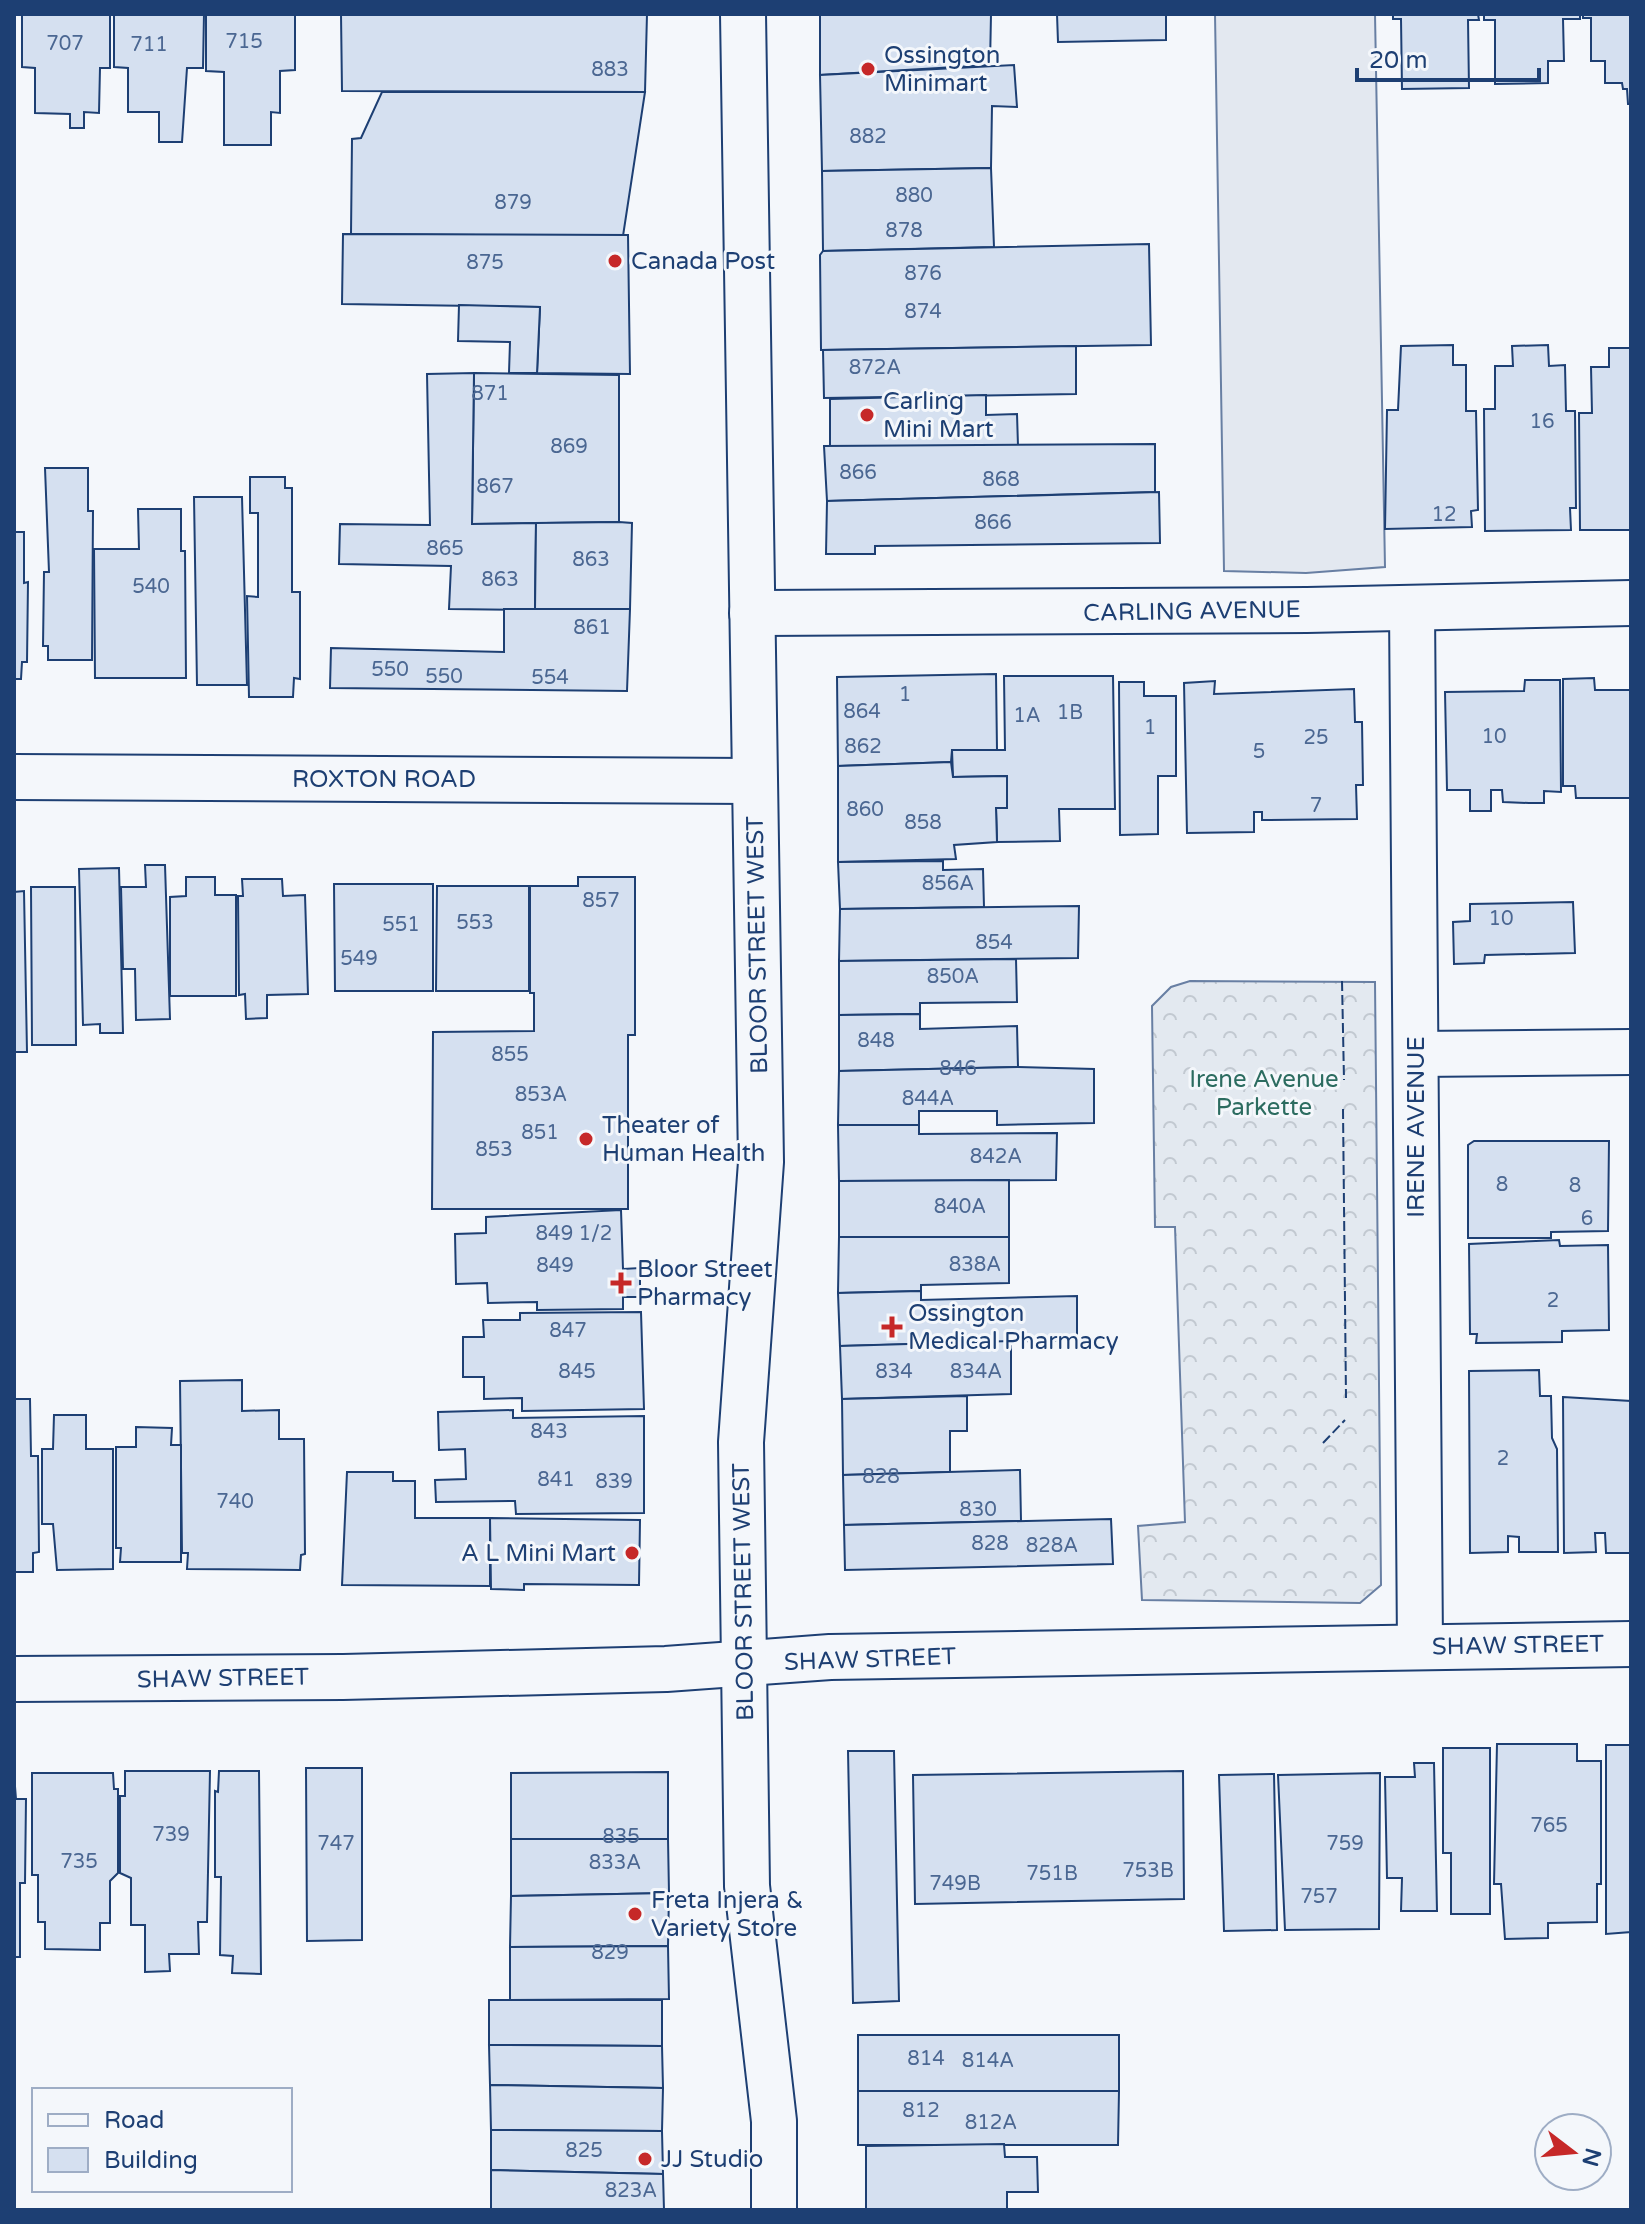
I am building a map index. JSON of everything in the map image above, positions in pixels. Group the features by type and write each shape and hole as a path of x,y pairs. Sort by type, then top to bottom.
{"street":[{"name":"BLOOR STREET WEST","path":"743,14 761,1162 741,1442 747,1886 774,2121 774,2210"},
{"name":"CARLING AVENUE","path":"752,613 1412,608 1631,603"},
{"name":"IRENE AVENUE","path":"1412,608 1420,1646"},
{"name":"ROXTON ROAD","path":"14,777 754,781"},
{"path":"1416,1054 1631,1052"},
{"name":"SHAW STREET","path":"14,1679 343,1677 666,1669 830,1657 1631,1644"}],"green space":[{"name":"Irene Avenue Parkette","path":"1190,981 1375,982 1381,1585 1360,1603 1142,1600 1138,1526 1185,1522 1175,1227 1155,1227 1152,1006 1171,987"}],"shaded area":[{"path":"1215,14 1375,14 1385,567 1306,573 1224,571"}],"building":[{"path":"22,14 110,14 110,68 100,68 99,113 84,112 84,128 70,128 70,114 35,113 35,68 22,67"},
{"path":"114,14 204,14 203,68 187,68 182,142 159,142 159,112 128,112 128,68 114,67"},
{"path":"206,14 295,14 295,70 280,71 280,113 271,112 271,145 224,145 224,72 206,71"},
{"path":"341,14 647,14 645,92 342,91"},
{"path":"820,14 991,14 990,65 820,75"},
{"path":"1057,14 1166,14 1166,40 1058,42"},
{"path":"1393,14 1478,14 1479,20 1468,20 1469,88 1402,89 1401,19 1393,19"},
{"path":"1484,14 1580,14 1580,19 1563,19 1564,61 1548,61 1548,83 1495,84 1495,20 1484,20"},
{"path":"1583,14 1631,14 1631,104 1628,104 1627,89 1623,89 1622,83 1605,83 1605,61 1591,61 1591,18 1583,18"},
{"path":"1014,65 1017,107 992,106 991,168 822,171 820,75"},
{"path":"382,92 645,92 623,236 351,234 352,139 361,138"},
{"path":"991,168 994,247 823,251 822,171"},
{"path":"343,234 628,235 630,374 537,373 540,307 342,304"},
{"path":"1149,244 1151,345 821,350 820,255 823,251"},
{"path":"459,305 540,307 537,373 509,373 510,342 458,341"},
{"path":"1453,345 1453,365 1466,365 1466,411 1476,411 1478,510 1471,511 1472,527 1385,529 1387,410 1398,410 1401,346"},
{"path":"1548,345 1549,366 1565,365 1566,411 1575,411 1576,508 1570,508 1571,530 1485,531 1484,409 1495,409 1495,366 1513,366 1512,346"},
{"path":"1076,346 1076,394 824,398 823,350"},
{"path":"1609,348 1631,348 1631,530 1580,530 1579,413 1592,413 1591,367 1609,367"},
{"path":"474,373 619,375 619,522 472,524"},
{"path":"474,373 472,524 536,523 535,610 449,609 451,566 339,564 340,524 430,525 427,374"},
{"path":"986,395 986,415 1017,414 1018,446 830,447 830,399"},
{"path":"1155,444 1155,492 827,501 824,446"},
{"path":"45,468 88,468 88,511 93,511 92,660 48,660 48,646 43,646 44,572 49,572"},
{"path":"250,477 285,477 285,488 292,488 292,592 300,592 300,679 294,678 293,697 249,697 247,596 258,597 258,513 250,513"},
{"path":"1159,492 1160,543 875,546 875,554 826,554 827,501"},
{"path":"194,497 242,497 247,685 197,685"},
{"path":"138,509 181,509 181,551 185,551 186,678 95,678 94,549 139,549"},
{"path":"536,523 632,523 630,609 535,610"},
{"path":"14,532 24,532 24,583 28,582 27,662 22,662 21,679 14,679"},
{"path":"504,609 630,609 627,691 330,688 331,648 504,652"},
{"path":"996,674 997,750 952,750 951,762 838,766 837,677"},
{"path":"1004,676 1113,676 1115,809 1059,809 1060,841 997,842 996,808 1007,808 1007,776 953,777 952,750 1005,750"},
{"path":"1594,678 1595,690 1631,690 1631,798 1576,798 1575,786 1563,786 1563,679"},
{"path":"1525,680 1560,680 1561,792 1544,791 1544,803 1529,803 1503,802 1502,790 1491,790 1491,811 1470,811 1470,790 1447,790 1445,692 1524,691"},
{"path":"1215,681 1214,694 1354,689 1355,722 1362,722 1363,785 1356,785 1357,819 1262,820 1262,812 1254,812 1254,832 1187,833 1184,683"},
{"path":"1119,682 1144,682 1144,696 1176,696 1176,776 1158,776 1158,834 1120,835"},
{"path":"951,762 953,777 1007,776 1007,808 996,808 997,842 954,845 956,859 838,862 838,766"},
{"path":"943,861 943,870 983,869 984,907 840,909 838,862"},
{"path":"145,865 165,865 170,1019 136,1020 135,969 123,969 121,887 146,887"},
{"path":"119,868 123,1033 100,1033 100,1024 83,1025 79,869"},
{"path":"186,877 215,877 215,895 236,895 236,996 170,996 170,897 186,896"},
{"path":"578,877 635,877 635,1035 628,1035 628,1209 432,1209 433,1032 534,1031 534,993 530,993 530,886 578,886"},
{"path":"242,879 282,879 283,896 305,895 308,994 267,995 267,1018 246,1019 245,994 239,995 238,896 243,896"},
{"path":"334,884 433,884 433,991 335,991"},
{"path":"437,886 529,886 529,991 436,991"},
{"path":"31,887 75,887 76,1045 32,1045"},
{"path":"24,891 27,1052 14,1052 14,892"},
{"path":"1573,902 1575,953 1485,955 1484,963 1454,964 1453,922 1470,921 1470,904"},
{"path":"1079,906 1078,958 839,961 840,909"},
{"path":"1016,959 1017,1002 920,1003 920,1014 839,1015 839,961"},
{"path":"920,1014 920,1029 1017,1026 1018,1067 839,1071 839,1015"},
{"path":"1018,1067 1094,1069 1094,1123 997,1125 997,1111 919,1111 919,1125 838,1125 839,1071"},
{"path":"838,1125 919,1125 919,1134 1057,1133 1056,1180 839,1181"},
{"path":"1474,1141 1609,1141 1608,1231 1551,1232 1551,1238 1468,1238 1468,1145"},
{"path":"1009,1180 1009,1237 839,1237 839,1181"},
{"path":"621,1210 623,1269 640,1268 640,1297 623,1297 623,1309 537,1310 537,1302 488,1303 487,1283 456,1284 455,1234 486,1233 486,1217"},
{"path":"839,1237 1009,1237 1009,1283 921,1285 921,1291 838,1293"},
{"path":"1559,1240 1560,1246 1608,1245 1609,1330 1562,1331 1562,1342 1476,1343 1477,1334 1470,1334 1469,1244"},
{"path":"921,1291 921,1300 1077,1296 1077,1340 840,1346 838,1293"},
{"path":"641,1312 644,1409 522,1411 522,1398 484,1399 484,1377 463,1377 463,1337 484,1337 483,1320 520,1320 520,1313"},
{"path":"1011,1341 1011,1394 842,1399 840,1346"},
{"path":"1539,1370 1540,1396 1551,1396 1552,1438 1557,1449 1558,1552 1519,1552 1519,1537 1508,1536 1508,1552 1470,1553 1469,1371"},
{"path":"242,1380 242,1411 279,1410 279,1439 304,1439 305,1554 301,1555 300,1570 187,1569 188,1553 182,1553 180,1381"},
{"path":"967,1396 967,1431 950,1431 950,1472 843,1475 842,1399"},
{"path":"1563,1397 1631,1401 1631,1553 1606,1553 1605,1533 1595,1533 1596,1552 1564,1553"},
{"path":"14,1399 30,1399 31,1456 38,1456 39,1552 33,1553 33,1572 14,1572"},
{"path":"513,1410 513,1418 644,1416 644,1513 516,1514 515,1501 436,1502 435,1480 466,1479 465,1449 439,1450 438,1412"},
{"path":"54,1415 86,1415 86,1449 113,1449 113,1569 57,1570 53,1524 42,1524 42,1449 53,1449"},
{"path":"136,1427 172,1428 171,1445 181,1445 181,1562 120,1562 121,1548 116,1548 116,1447 136,1447"},
{"path":"1020,1470 1021,1521 844,1525 843,1475"},
{"path":"347,1472 393,1472 393,1481 415,1481 415,1518 490,1518 490,1586 342,1585"},
{"path":"490,1518 640,1520 639,1585 524,1584 524,1590 491,1589"},
{"path":"1111,1519 1113,1564 845,1570 844,1525"},
{"path":"1497,1744 1577,1744 1577,1761 1601,1761 1601,1884 1597,1884 1597,1922 1548,1923 1548,1938 1505,1939 1501,1884 1494,1884"},
{"path":"1606,1745 1631,1745 1631,1932 1606,1934"},
{"path":"1443,1748 1490,1748 1490,1914 1451,1914 1451,1853 1443,1853"},
{"path":"848,1751 894,1751 899,2001 853,2003"},
{"path":"1414,1763 1434,1763 1437,1911 1401,1911 1402,1878 1387,1878 1385,1777 1415,1777"},
{"path":"306,1768 362,1768 362,1940 307,1941"},
{"path":"125,1771 210,1771 207,1922 198,1922 199,1954 169,1954 170,1971 145,1972 145,1925 131,1925 131,1878 120,1873 120,1796 125,1796"},
{"path":"219,1771 259,1771 261,1974 232,1973 233,1956 220,1955 221,1877 215,1877 215,1791 218,1792"},
{"path":"1183,1771 1184,1899 915,1904 913,1775"},
{"path":"668,1772 668,1839 511,1839 511,1773"},
{"path":"32,1773 113,1773 114,1789 118,1789 118,1873 110,1881 110,1923 100,1923 100,1950 45,1949 45,1922 38,1922 38,1875 32,1875"},
{"path":"1380,1773 1379,1929 1285,1930 1278,1775"},
{"path":"14,1774 16,1799 26,1799 25,1883 20,1883 20,1957 14,1957"},
{"path":"1274,1774 1277,1930 1224,1931 1219,1775"},
{"path":"511,1839 668,1839 669,1893 511,1896"},
{"path":"669,1893 668,1946 510,1947 511,1896"},
{"path":"668,1946 669,1999 510,2000 510,1947"},
{"path":"489,2000 662,2000 662,2046 489,2045"},
{"path":"858,2035 1119,2035 1119,2091 858,2091"},
{"path":"489,2045 662,2046 663,2088 490,2085"},
{"path":"490,2085 663,2088 662,2131 491,2130"},
{"path":"858,2091 1119,2091 1118,2145 858,2145"},
{"path":"491,2130 662,2131 663,2174 491,2170"},
{"path":"1004,2144 1005,2157 1037,2157 1038,2192 1007,2192 1007,2210 866,2210 866,2146"},
{"path":"491,2170 663,2174 664,2210 491,2210"}],"fence":[{"path":"1342,981 1344,1080"},
{"path":"1343,1109 1346,1398"},
{"path":"1323,1443 1345,1420"}],"place":[{"name":"Ossington Minimart","path":"868,69"},
{"name":"Canada Post","path":"615,261"},
{"name":"Carling Mini Mart","path":"867,415"},
{"name":"Theater of Human Health","path":"586,1139"},
{"name":"Bloor Street Pharmacy","path":"621,1283"},
{"name":"Ossington Medical Pharmacy","path":"892,1327"},
{"name":"A L Mini Mart","path":"632,1553"},
{"name":"Freta Injera & Variety Store","path":"635,1914"},
{"name":"JJ Studio","path":"645,2159"}]}
